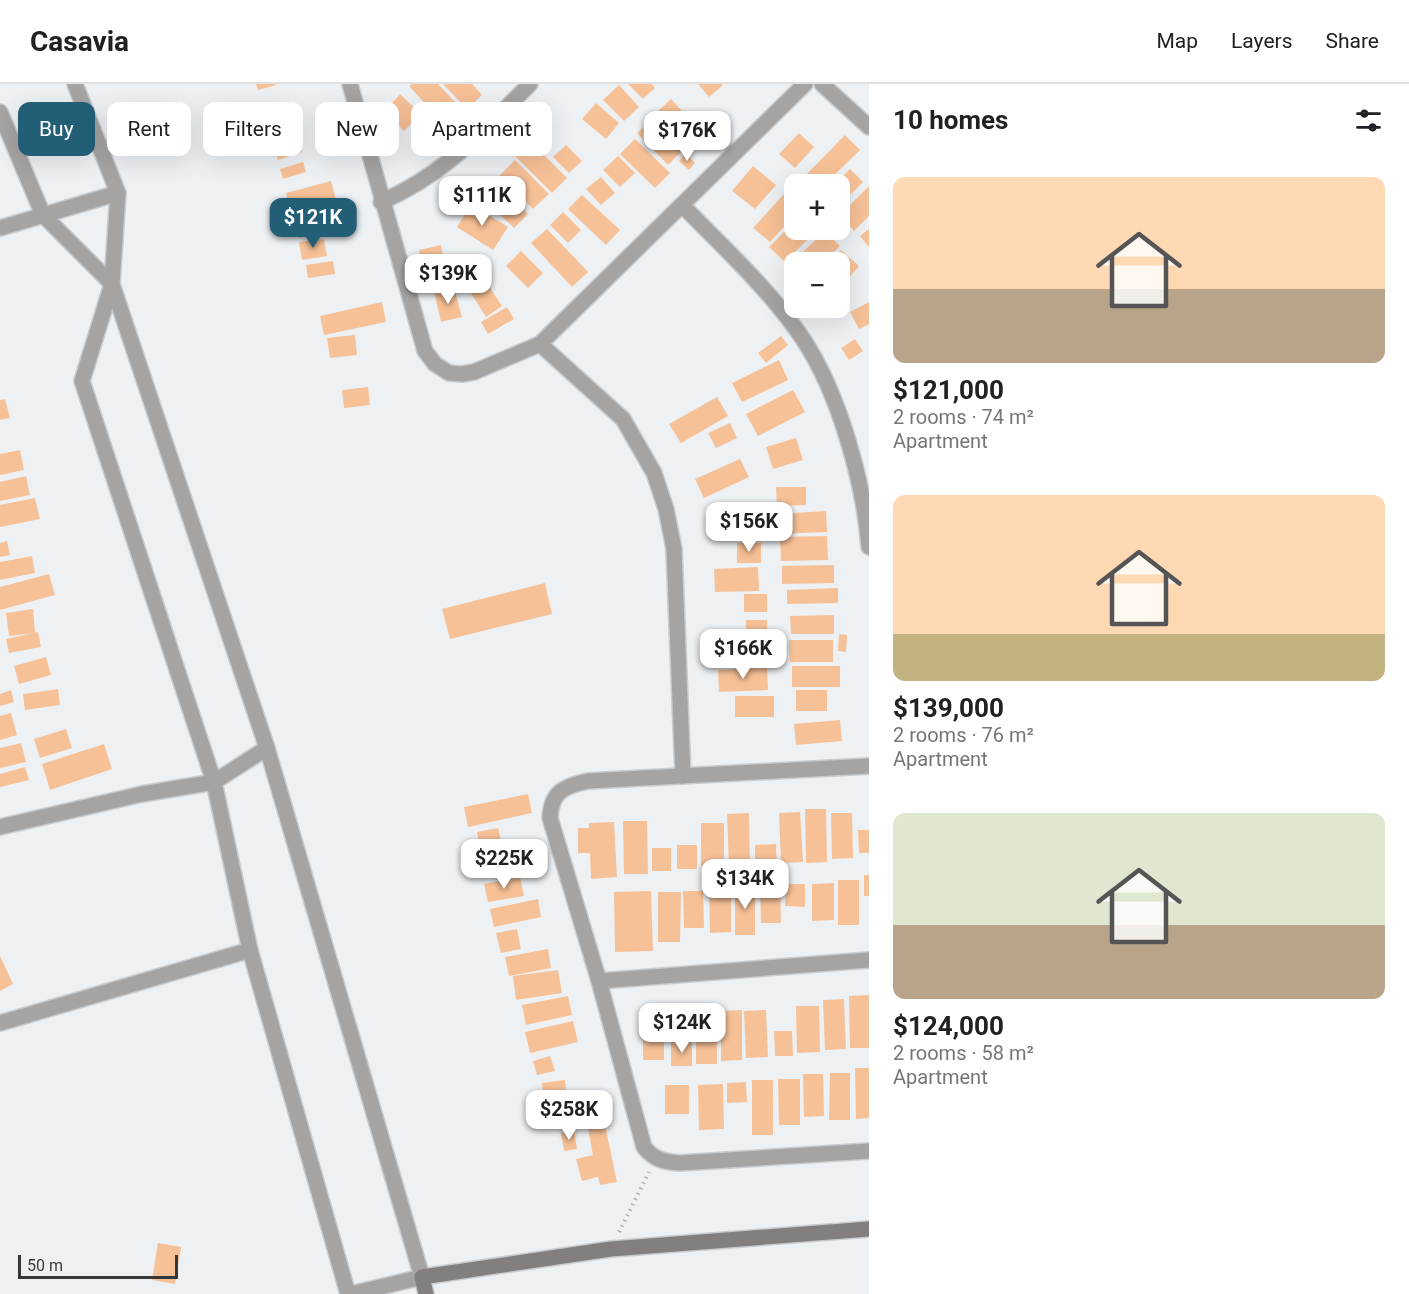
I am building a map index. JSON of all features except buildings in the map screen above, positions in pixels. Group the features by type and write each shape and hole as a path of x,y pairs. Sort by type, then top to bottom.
{"street":[{"path":"75,84 118,193 112,284 82,381 214,782 250,950 349,1294 422,1277 611,1249 869,1229"},
{"path":"350,84 425,351 435,364 449,373 474,372 540,344 805,84"},
{"path":"381,201 414,188 456,157 530,84"},
{"path":"822,84 869,127"},
{"path":"0,112 43,215 112,284 267,748 426,1294"},
{"path":"0,228 118,193"},
{"path":"683,206 771,299 803,339 825,381 852,457 868,510 869,547"},
{"path":"540,344 623,419 654,473 666,509 674,549 683,776"},
{"path":"0,827 142,794 214,782 267,748"},
{"path":"869,766 588,781 568,785 556,793 550,805 551,826 599,981 644,1147 656,1158 680,1163 869,1151"},
{"path":"0,1023 250,950"},
{"path":"599,981 869,960"}],"path":[{"path":"611,1249 656,1158"}]}
